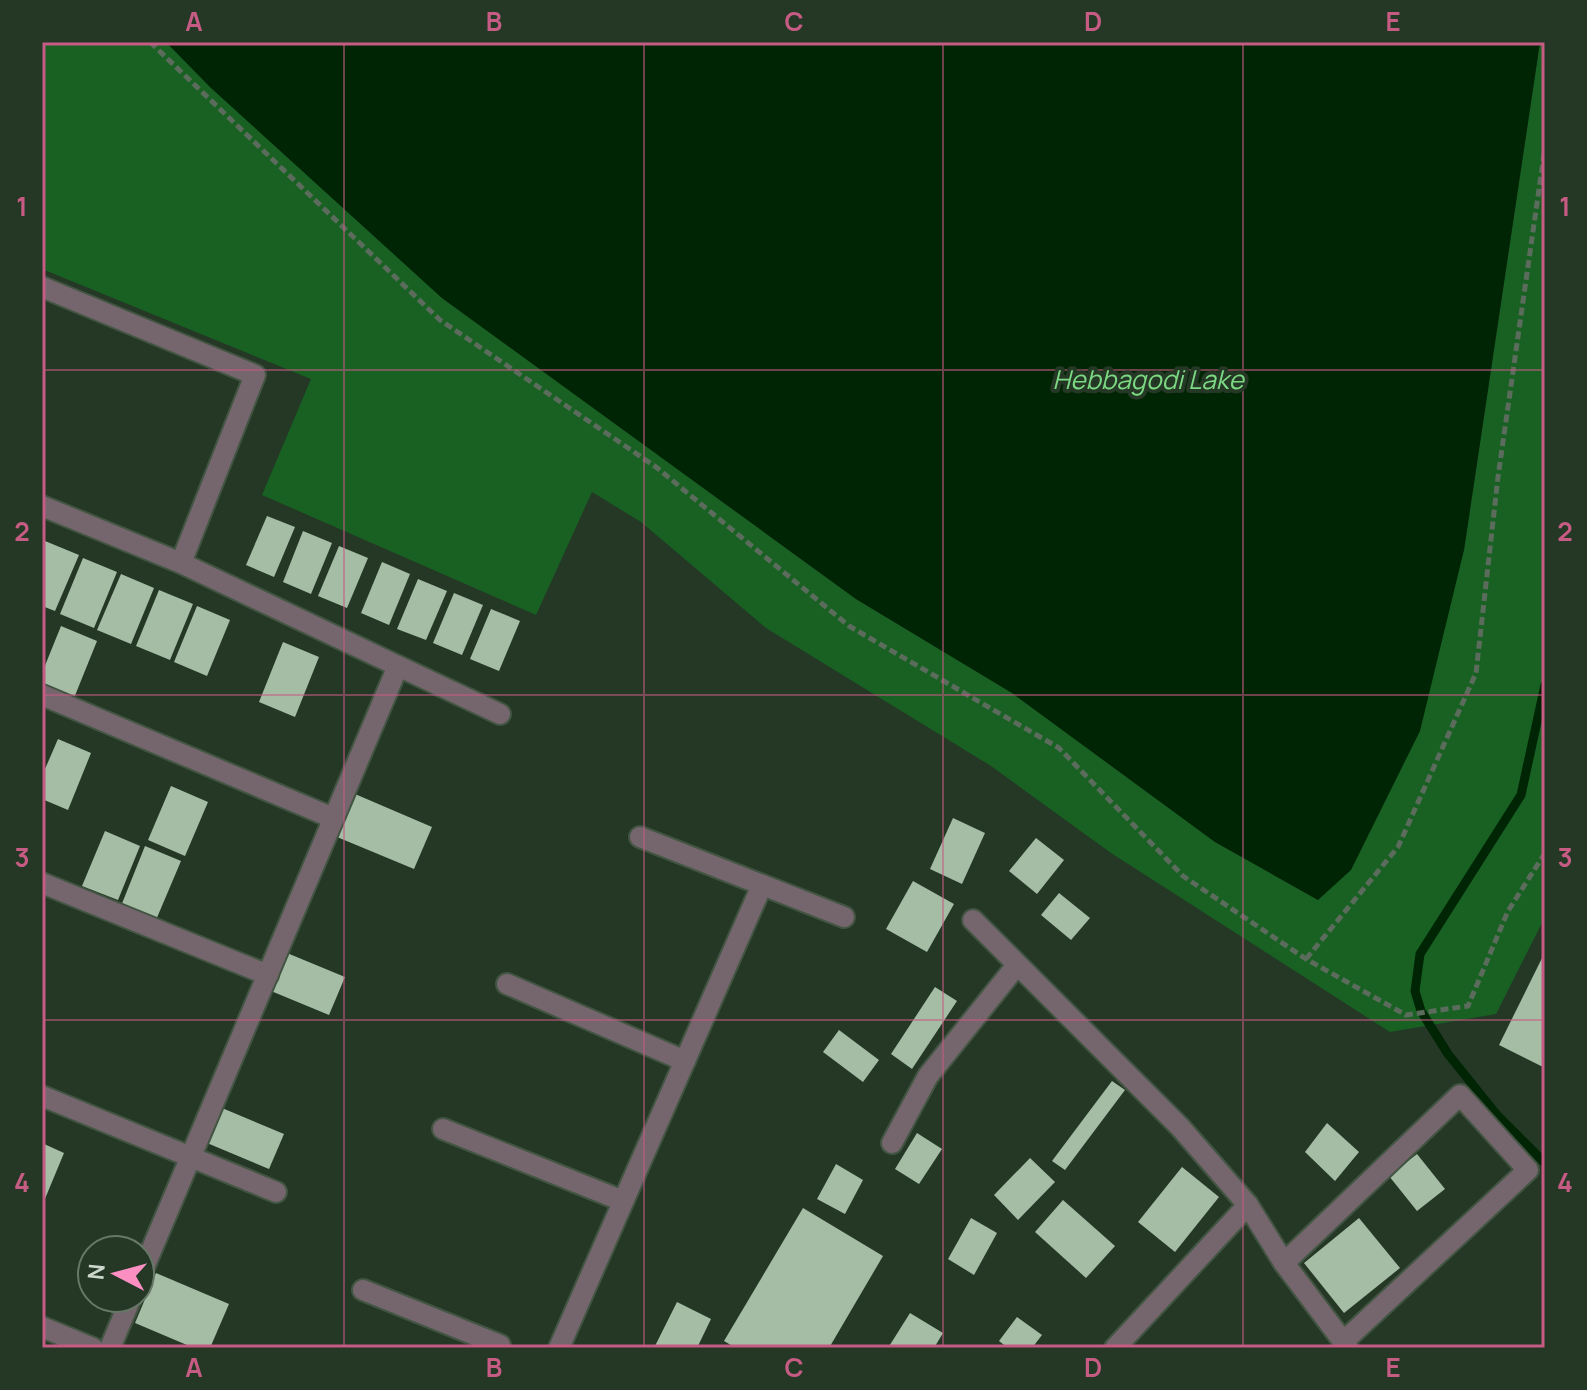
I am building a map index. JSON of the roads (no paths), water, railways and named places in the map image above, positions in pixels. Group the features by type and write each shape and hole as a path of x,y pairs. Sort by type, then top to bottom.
{"street":[{"path":"42,287 255,375 181,563"},
{"path":"42,506 181,563 500,714"},
{"path":"156,1238 398,666"},
{"path":"42,695 333,818"},
{"path":"640,837 844,917"},
{"path":"42,883 268,975"},
{"path":"559,1348 762,885"},
{"path":"973,920 1180,1127 1248,1205 1284,1263 1346,1345 1528,1170 1460,1095 1284,1263"},
{"path":"892,1143 928,1076 1017,965"},
{"path":"507,984 685,1061"},
{"path":"42,1096 276,1192"},
{"path":"443,1129 623,1201"},
{"path":"1115,1348 1248,1205"},
{"path":"363,1290 502,1347"},
{"path":"110,1348 124,1314"},
{"path":"42,1327 93,1348"}],"water":[{"name":"Hebbagodi Lake","path":"166,42 1540,42 1464,550 1420,731 1351,870 1318,900 1215,842 1012,693 856,599 442,298 210,87"}],"waterway":[{"path":"1545,685 1521,795 1420,954 1415,991 1421,1011 1448,1054 1497,1115 1545,1163"}]}
